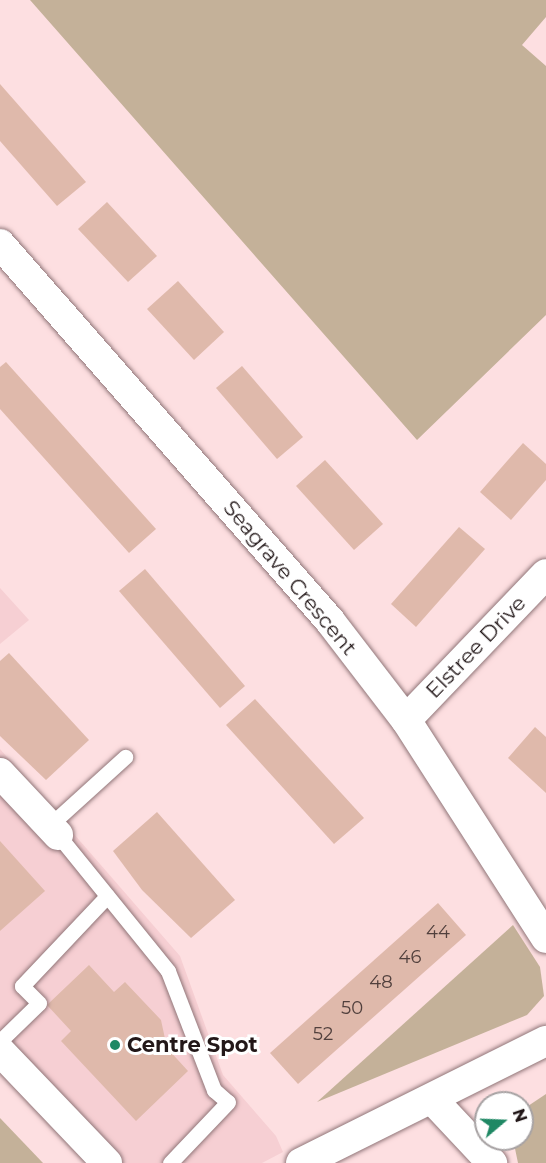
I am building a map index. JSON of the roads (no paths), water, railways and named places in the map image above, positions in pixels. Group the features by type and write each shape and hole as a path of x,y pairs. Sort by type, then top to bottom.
{"street":[{"name":"Seagrave Crescent","path":"0,244 330,621 406,720 546,938"},
{"name":"Elstree Drive","path":"406,720 546,574"},
{"path":"0,773 54,830"},
{"path":"301,1163 546,1041"},
{"path":"0,1051 107,1163"},
{"path":"432,1099 492,1163"}],"lane":[{"path":"125,757 54,830 168,971 214,1090 228,1102 170,1163"},
{"path":"0,1041 39,1003 22,986 107,896"}],"place":[{"name":"Centre Spot","path":"115,1045"}]}
